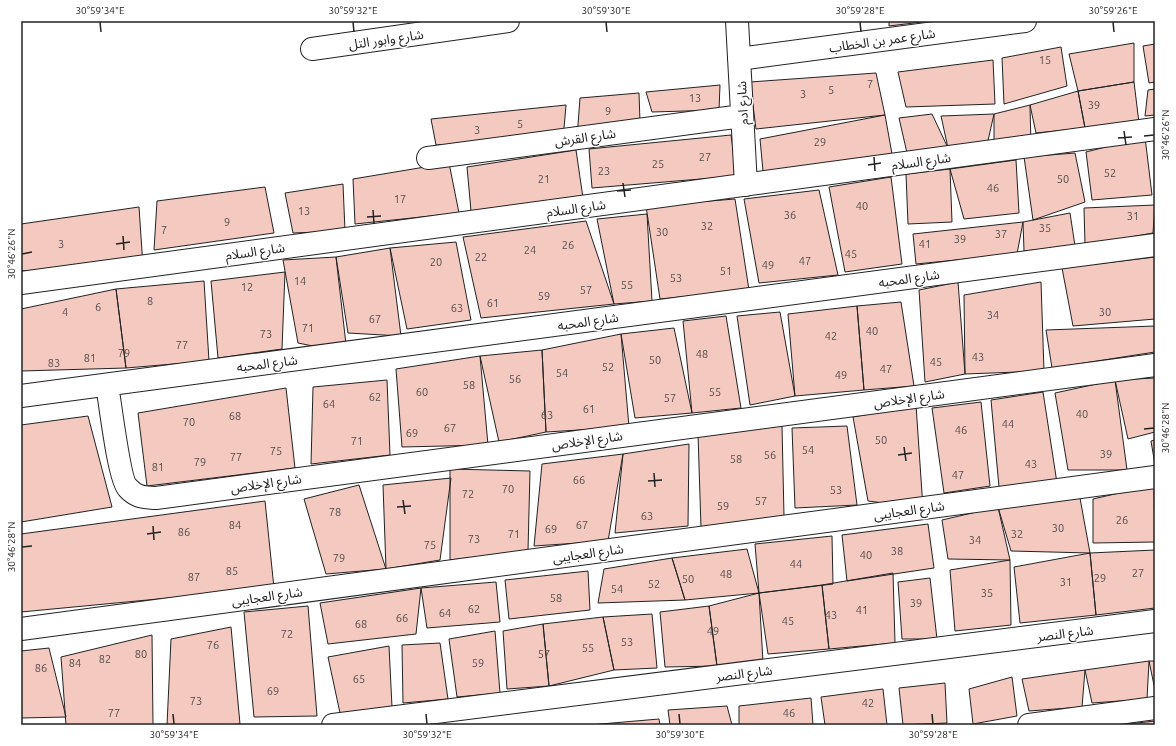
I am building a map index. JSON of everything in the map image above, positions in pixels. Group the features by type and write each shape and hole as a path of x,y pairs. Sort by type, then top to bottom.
{"street":[{"name":"شارع وابور التل","path":"312,50 508,21"},
{"name":"شارع ادم","path":"737,21 746,185"},
{"name":"شارع عمر بن الخطاب","path":"739,59 1025,21"},
{"name":"شارع القرش","path":"428,158 742,116"},
{"name":"شارع السلام","path":"21,283 1155,129"},
{"name":"شارع المحبه","path":"21,396 1155,245"},
{"name":"شارع الإخلاص","path":"107,384 121,471 126,488 138,496 156,498 1155,365"},
{"name":"شارع العجايبى","path":"21,629 1155,477"},
{"name":"شارع النصر","path":"332,725 1155,621"},
{"path":"1029,725 1155,708"}],"building":[{"path":"889,21 930,21 889,26"},
{"path":"1134,43 1134,82 1078,91 1069,54"},
{"path":"1155,44 1155,82 1149,83 1143,46"},
{"path":"1061,47 1067,86 1004,104 1002,58"},
{"path":"993,60 995,104 906,107 898,72"},
{"path":"876,73 885,115 756,129 750,82"},
{"path":"1134,82 1139,123 1085,128 1078,91"},
{"path":"720,85 719,110 652,112 646,92"},
{"path":"1155,89 1155,115 1145,116 1148,90"},
{"path":"1078,91 1085,128 1036,133 1030,105"},
{"path":"639,93 640,122 577,138 580,98"},
{"path":"566,105 563,140 436,145 431,119"},
{"path":"1030,105 1031,146 994,141 994,114"},
{"path":"932,114 948,148 907,153 899,118"},
{"path":"994,114 987,145 948,148 941,116"},
{"path":"885,115 894,165 763,171 760,139"},
{"path":"731,135 737,176 592,188 589,149"},
{"path":"1145,137 1152,195 1092,200 1086,152"},
{"path":"576,150 583,198 471,211 467,167"},
{"path":"1075,153 1085,202 1033,220 1024,157"},
{"path":"1016,160 1019,213 964,219 950,169"},
{"path":"449,163 459,213 355,224 353,179"},
{"path":"950,169 952,222 908,224 906,174"},
{"path":"891,177 902,264 845,272 829,187"},
{"path":"343,184 345,231 293,233 285,193"},
{"path":"265,187 274,233 154,250 157,201"},
{"path":"819,190 838,275 759,283 744,199"},
{"path":"735,199 749,290 660,299 646,206"},
{"path":"1155,205 1153,233 1085,245 1084,208"},
{"path":"139,207 143,266 21,271 21,224"},
{"path":"1070,213 1075,246 1024,251 1023,222"},
{"path":"647,214 652,301 614,304 597,219"},
{"path":"586,221 614,304 481,318 463,237"},
{"path":"1023,222 1017,254 916,264 913,234"},
{"path":"456,242 471,320 407,329 390,248"},
{"path":"390,248 401,336 348,333 336,257"},
{"path":"336,257 347,353 298,343 283,260"},
{"path":"1155,257 1155,319 1073,326 1062,268"},
{"path":"285,272 282,349 218,358 211,281"},
{"path":"204,281 209,361 126,368 116,289"},
{"path":"958,282 965,374 925,382 919,290"},
{"path":"1041,282 1044,371 965,374 964,295"},
{"path":"116,289 126,368 21,371 21,309"},
{"path":"901,302 914,386 864,390 857,306"},
{"path":"857,306 864,390 795,396 788,314"},
{"path":"780,312 795,396 750,405 737,316"},
{"path":"726,316 741,408 692,413 683,321"},
{"path":"1155,326 1155,352 1052,368 1046,330"},
{"path":"674,328 692,413 635,418 621,334"},
{"path":"621,334 629,427 546,432 542,350"},
{"path":"542,350 546,432 499,442 480,356"},
{"path":"480,356 488,445 402,447 396,369"},
{"path":"1155,378 1155,432 1128,439 1115,380"},
{"path":"387,380 390,455 311,464 313,387"},
{"path":"1115,380 1127,470 1068,470 1055,393"},
{"path":"286,388 295,468 147,486 138,413"},
{"path":"1043,392 1057,483 999,487 991,400"},
{"path":"981,402 990,486 944,493 932,408"},
{"path":"916,405 923,508 868,501 853,417"},
{"path":"88,416 112,507 21,522 21,425"},
{"path":"782,426 784,516 701,528 698,434"},
{"path":"847,426 857,505 795,508 792,428"},
{"path":"1155,440 1155,465 1151,441"},
{"path":"689,444 688,526 615,533 623,454"},
{"path":"623,454 608,541 534,546 542,464"},
{"path":"450,469 530,471 528,551 450,560"},
{"path":"451,478 440,560 386,569 383,485"},
{"path":"359,485 386,569 326,574 304,499"},
{"path":"1154,485 1155,542 1093,543 1093,499"},
{"path":"1080,498 1090,553 1011,551 998,507"},
{"path":"265,501 274,588 21,612 21,534"},
{"path":"998,507 1010,560 948,559 942,520"},
{"path":"928,524 934,568 847,581 842,535"},
{"path":"832,536 833,584 759,593 755,544"},
{"path":"747,549 759,593 685,600 672,558"},
{"path":"1155,550 1155,608 1096,615 1090,553"},
{"path":"1090,553 1096,615 1020,623 1014,567"},
{"path":"672,558 685,600 598,603 604,569"},
{"path":"1010,560 1011,625 955,631 950,570"},
{"path":"588,571 590,610 509,619 505,580"},
{"path":"893,573 895,643 829,649 822,585"},
{"path":"930,578 937,639 902,639 898,582"},
{"path":"496,582 500,622 427,628 421,588"},
{"path":"822,585 829,649 768,654 759,593"},
{"path":"421,588 416,634 328,644 320,603"},
{"path":"759,593 763,662 717,666 709,606"},
{"path":"308,606 317,716 254,717 244,612"},
{"path":"709,606 717,666 665,667 660,612"},
{"path":"652,614 657,668 614,670 603,617"},
{"path":"603,617 614,670 549,686 543,624"},
{"path":"543,624 549,686 507,689 503,631"},
{"path":"231,627 240,724 167,725 171,639"},
{"path":"495,631 500,693 457,697 449,639"},
{"path":"152,635 153,725 66,725 61,657"},
{"path":"440,643 448,699 403,703 402,645"},
{"path":"389,646 392,707 340,713 328,657"},
{"path":"49,648 66,717 21,718 21,651"},
{"path":"1149,661 1155,661 1155,690"},
{"path":"1149,661 1147,699 1092,703 1085,670"},
{"path":"1085,670 1082,707 1029,711 1022,679"},
{"path":"1012,677 1017,716 973,724 969,689"},
{"path":"945,683 947,723 903,725 899,688"},
{"path":"883,689 887,725 825,725 821,697"},
{"path":"811,698 813,725 739,725 739,706"},
{"path":"727,706 732,725 670,725 668,710"},
{"path":"659,719 660,725 589,725"},
{"path":"1155,721 1155,725 1119,725"}]}
